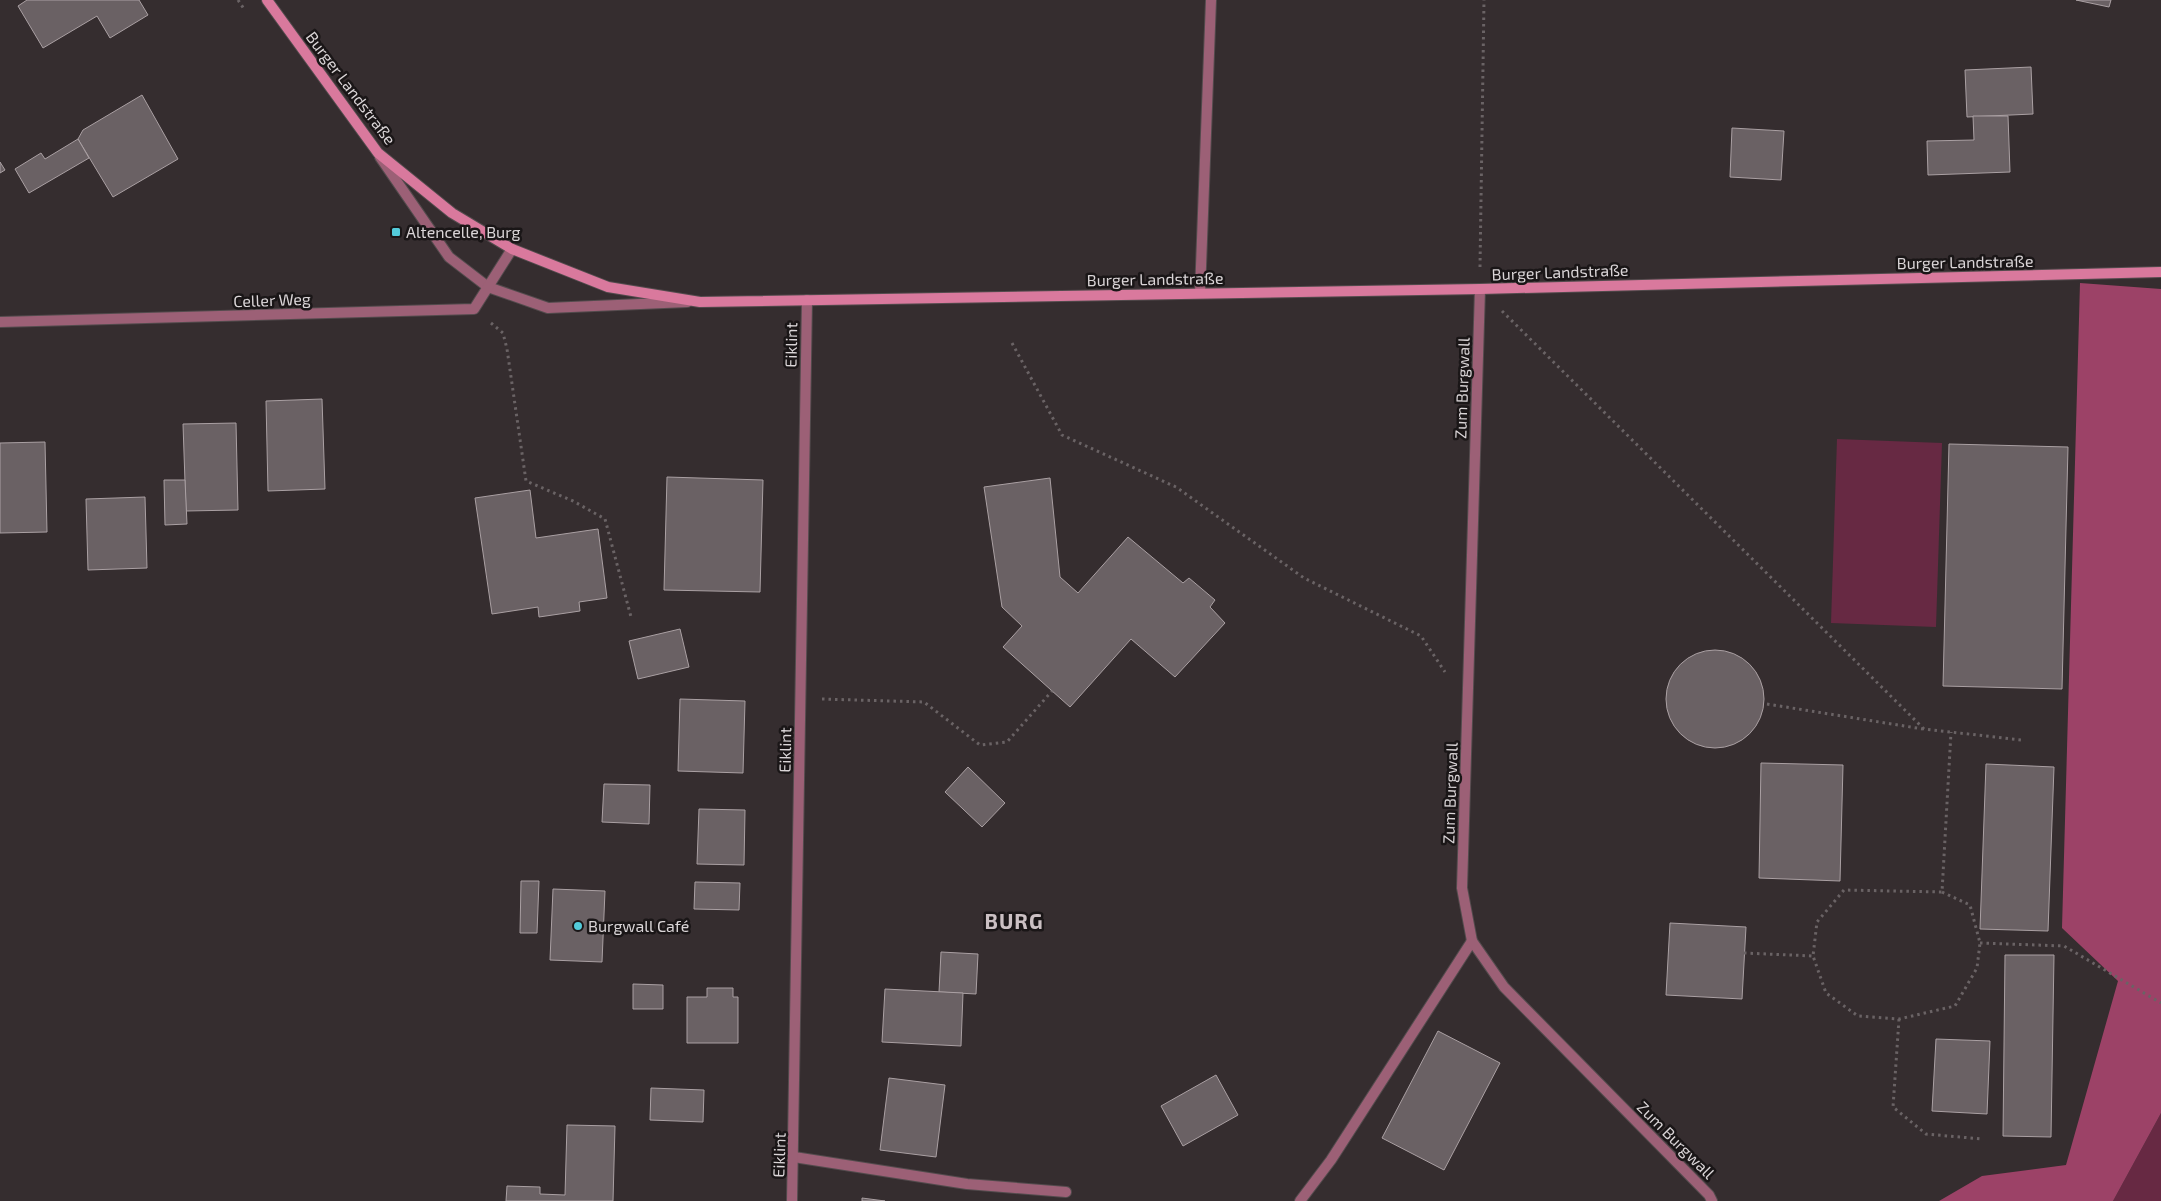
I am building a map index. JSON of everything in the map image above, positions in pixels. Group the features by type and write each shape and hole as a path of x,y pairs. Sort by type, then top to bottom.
{"street":[{"name":"Burger Landstraße","path":"267,0 378,153 452,212 512,249 608,287 700,302 1480,290 2161,272"},
{"path":"1200,293 1211,0"},
{"path":"378,153 450,257 488,287 548,308 700,302"},
{"name":"Celler Weg","path":"0,322 474,309 512,249"},
{"name":"Zum Burgwall","path":"1480,290 1462,888 1472,941 1504,987 1709,1195 1712,1201"},
{"name":"Eiklint","path":"792,1201 807,300"},
{"path":"1300,1201 1331,1160 1472,941"},
{"path":"794,1156 967,1184 1066,1192"}],"path":[{"path":"1484,0 1480,290 1924,729"},
{"path":"503,333 526,481 573,501 604,519 631,617"},
{"path":"1012,343 1062,435 1176,486 1304,578 1421,636 1467,706"},
{"path":"801,698 924,702 980,745 1007,742 1052,691"},
{"path":"1767,704 1924,729 2020,740"},
{"path":"1942,892 1951,732"},
{"path":"1844,890 1942,892 1970,905 1980,943 1977,968 1955,1006 1898,1019 1858,1016 1826,993 1814,956 1817,922 1844,890"},
{"path":"1980,943 2064,946 2161,1004"},
{"path":"1744,954 1814,956"},
{"path":"1898,1019 1893,1107 1926,1134 1982,1139"}],"shaded area":[{"path":"2080,283 2161,289 2161,1113 2113,1201 1939,1201 1982,1176 2066,1165 2118,981 2062,928"},
{"path":"1837,439 1942,443 1936,627 1831,623"},
{"path":"2161,1113 2161,1201 2113,1201"}],"building":[{"path":"27,0 139,0 148,15 110,38 97,16 43,48 18,6"},
{"path":"2076,0 2111,0 2109,7"},
{"path":"2031,67 2033,114 1967,117 1965,70"},
{"path":"142,95 178,159 113,197 78,139 83,130"},
{"path":"1973,116 2008,116 2010,172 1928,175 1927,141 1974,140"},
{"path":"1732,128 1784,131 1781,180 1730,177"},
{"path":"78,139 89,158 29,193 15,169 41,153 45,159"},
{"path":"0,162 5,170 0,173"},
{"path":"322,399 325,489 268,491 266,401"},
{"path":"236,423 238,510 186,511 183,424"},
{"path":"45,442 47,532 0,533 0,443"},
{"path":"1949,444 2068,447 2062,689 1943,686"},
{"path":"667,477 763,480 760,592 664,590"},
{"path":"1050,478 1060,577 1078,593 1128,537 1183,583 1189,578 1215,600 1210,607 1225,623 1175,677 1131,639 1070,707 1003,647 1022,626 1002,607 984,487"},
{"path":"164,480 185,480 187,524 165,525"},
{"path":"530,490 536,538 598,529 607,598 579,602 580,611 539,617 538,607 492,614 475,498"},
{"path":"145,497 147,568 88,570 86,499"},
{"path":"680,629 689,667 638,679 629,641"},
{"path":"1715,650 1734,654 1750,664 1760,680 1764,699 1760,718 1750,734 1734,744 1715,748 1696,744 1680,734 1670,718 1666,699 1670,680 1680,664 1696,654"},
{"path":"680,699 745,701 743,773 678,771"},
{"path":"1761,763 1843,765 1840,881 1759,878"},
{"path":"1986,764 2054,767 2048,931 1980,929"},
{"path":"968,767 1005,803 982,827 945,792"},
{"path":"604,784 650,785 649,824 602,822"},
{"path":"699,809 745,810 744,865 697,864"},
{"path":"521,881 539,881 537,933 520,933"},
{"path":"695,882 740,883 739,910 694,909"},
{"name":"Burgwall Café","path":"553,889 605,891 602,962 550,960"},
{"path":"1670,923 1746,927 1742,999 1666,995"},
{"path":"941,952 978,954 976,994 939,992"},
{"path":"2005,955 2054,955 2051,1137 2003,1136"},
{"path":"633,984 663,985 663,1009 633,1009"},
{"path":"707,988 733,988 733,997 738,997 738,1043 687,1043 687,997 707,997"},
{"path":"885,989 963,993 961,1046 882,1042"},
{"path":"1438,1031 1500,1063 1444,1170 1382,1138"},
{"path":"1936,1039 1990,1041 1987,1114 1932,1111"},
{"path":"1216,1075 1238,1115 1183,1146 1161,1106"},
{"path":"889,1078 945,1085 936,1157 880,1150"},
{"path":"651,1088 704,1090 703,1122 650,1120"},
{"path":"567,1125 615,1126 613,1201 506,1201 507,1186 540,1187 540,1194 565,1195"},
{"path":"862,1198 885,1201 862,1201"}],"place":[{"name":"Altencelle, Burg","path":"396,232"},
{"name":"Burgwall Café","path":"578,926"}],"district":[{"name":"BURG","path":"1014,922"}]}
